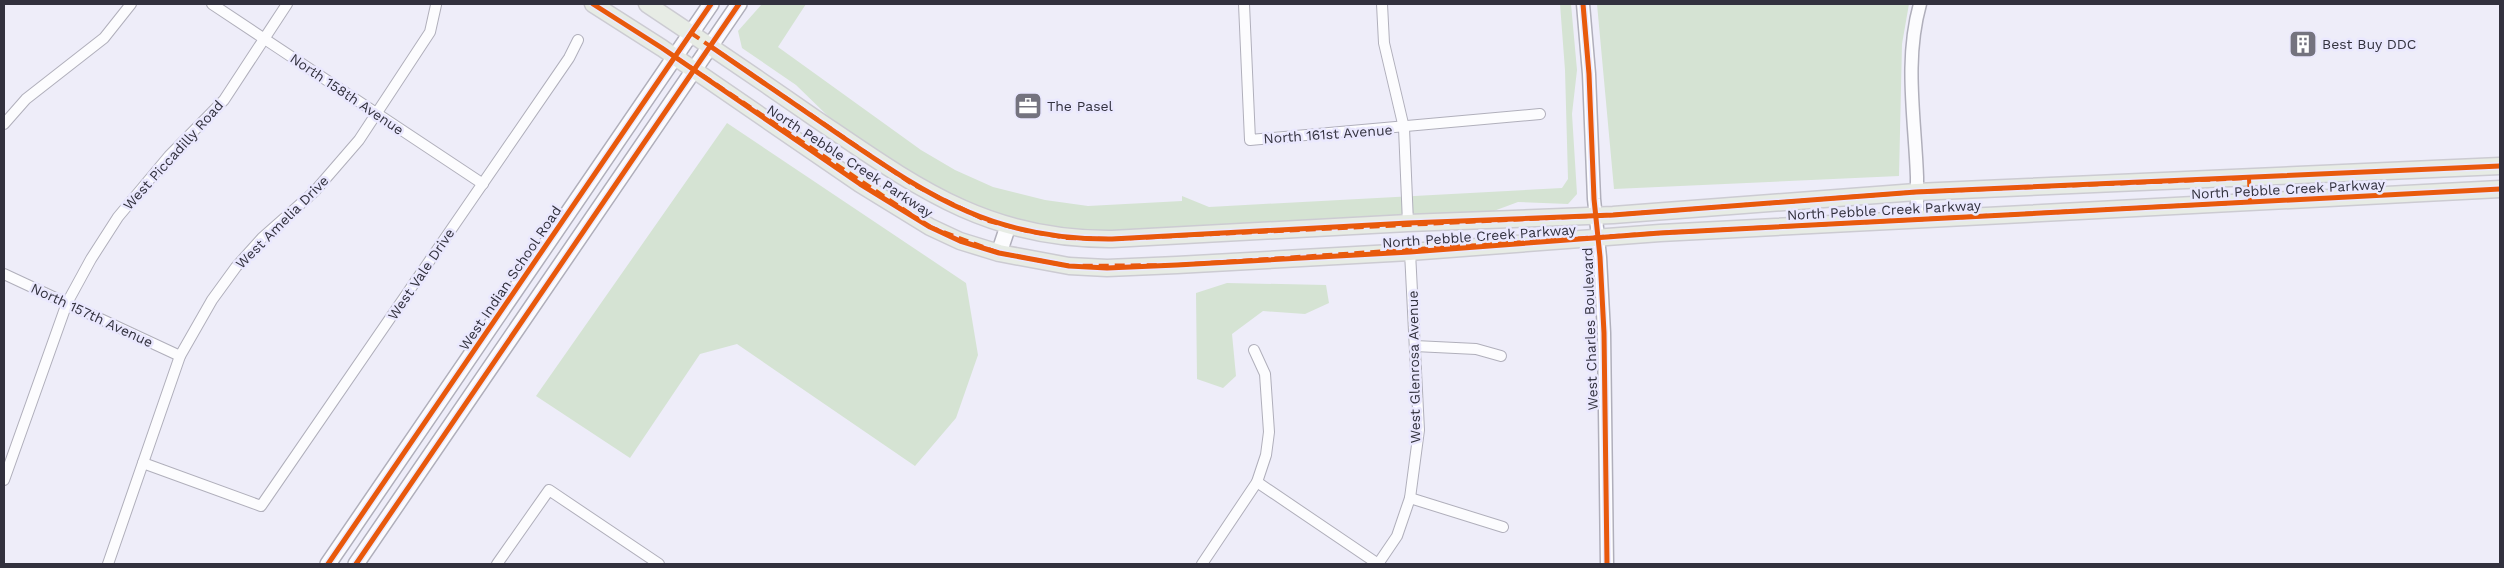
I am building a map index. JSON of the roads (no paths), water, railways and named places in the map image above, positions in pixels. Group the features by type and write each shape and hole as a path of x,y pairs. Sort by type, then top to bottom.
{"main road":[{"name":"North Pebble Creek Parkway","path":"593,4 675,57 904,213 954,238 998,253 1069,266 1108,268 1410,252 1660,233 2500,189"},
{"name":"North Pebble Creek Parkway","path":"647,4 912,184 954,206 1008,226 1067,238 1103,240 1408,223 1595,215 1916,192 2500,166"},
{"name":"West Indian School Road","path":"328,564 711,4"},
{"path":"356,564 739,4"},
{"path":"2249,178 2250,202"},
{"path":"998,253 1008,226"}],"street":[{"path":"4,124 26,99 104,38 131,4"},
{"name":"North 158th Avenue","path":"212,4 483,184"},
{"name":"West Piccadilly Road","path":"4,480 68,303 91,259 118,217 170,156 224,100 287,4"},
{"name":"North 161st Avenue","path":"1244,4 1250,140 1404,128 1540,114"},
{"path":"1382,4 1384,43 1404,128 1408,223"},
{"name":"West Charles Boulevard","path":"1583,4 1589,74 1595,215 1604,333 1607,564"},
{"path":"1917,220 1911,65 1914,32 1920,4"},
{"name":"West Amelia Drive","path":"108,564 180,356 212,300 236,267 262,238 314,192 359,140 430,32 436,5"},
{"name":"West Vale Drive","path":"143,463 261,506 483,184 578,40"},
{"name":"West Glenrosa Avenue","path":"1378,564 1397,536 1410,498 1419,430 1410,252"},
{"name":"North 157th Avenue","path":"4,274 180,356"},
{"path":"1415,346 1476,349 1501,356"},
{"path":"1202,564 1257,482 1266,455 1269,432 1266,374 1254,350"},
{"path":"1257,482 1378,564"},
{"path":"497,564 548,490 654,563"},
{"path":"1410,498 1503,527"}],"place":[{"name":"Best Buy DDC","path":"2303,44"},
{"name":"The Pasel","path":"1028,106"}]}
